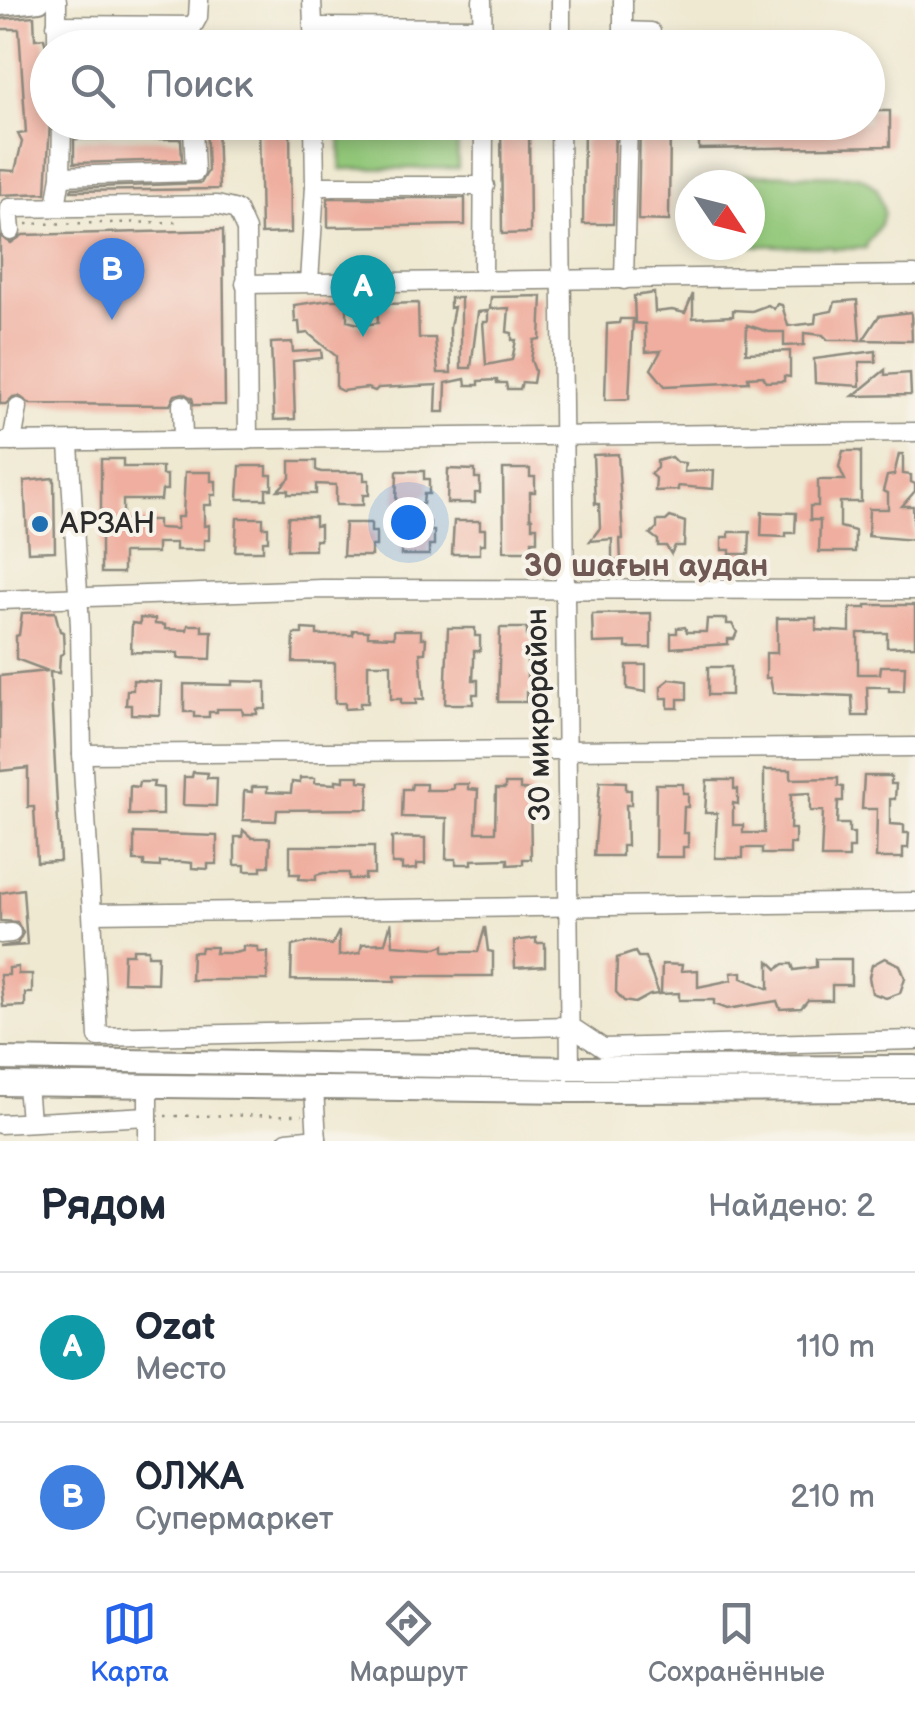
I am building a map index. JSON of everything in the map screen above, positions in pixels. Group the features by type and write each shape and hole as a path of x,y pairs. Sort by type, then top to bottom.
{"main road":[{"path":"0,4 39,0"},
{"path":"0,1059 570,1068 915,1067"},
{"path":"0,1084 915,1090"}],"street":[{"path":"56,30 57,0"},
{"path":"56,25 191,25 197,22 199,0"},
{"path":"312,0 314,27 483,28 482,0"},
{"path":"561,0 561,30"},
{"path":"623,0 623,30"},
{"path":"191,25 191,30"},
{"path":"56,207 62,140"},
{"path":"61,176 195,172 194,140"},
{"path":"309,282 314,140"},
{"path":"484,140 484,281"},
{"name":"30 микрорайон","path":"560,140 570,1068"},
{"path":"624,280 628,140"},
{"path":"315,186 485,186"},
{"path":"8,218 56,207 217,204 237,210 246,230 248,440"},
{"path":"246,284 915,275"},
{"path":"182,405 183,439"},
{"path":"18,408 6,442 915,432"},
{"path":"69,444 98,1061"},
{"path":"0,600 322,589 915,590"},
{"path":"82,754 915,747"},
{"path":"92,913 915,902"},
{"path":"98,1037 570,1026 603,1048 915,1040"},
{"path":"27,1085 30,1121"},
{"path":"148,1086 148,1141"},
{"path":"287,1141 317,1140 314,1088"},
{"path":"0,1124 148,1116"}],"path":[{"path":"8,218 176,222"},
{"path":"148,1116 316,1115"}],"green space":[{"path":"340,140 457,140 458,168 341,169"},
{"path":"765,174 858,176 877,189 884,212 866,248 765,246"}],"building":[{"path":"34,16 35,30 30,30 30,140 49,140 46,193 0,195 0,170 15,171 22,142 18,134 26,133 19,29 0,29 0,19"},
{"path":"885,111 890,111 890,146 699,149 699,140 885,140"},
{"path":"74,140 181,140 182,160 74,163"},
{"path":"207,140 218,140 219,189 71,191 201,183 208,171"},
{"path":"259,140 290,140 291,233 261,234"},
{"path":"501,140 529,140 530,233 502,234"},
{"path":"584,140 615,140 613,224 583,224"},
{"path":"640,140 670,140 669,221 638,220"},
{"path":"328,198 465,198 465,225 328,227"},
{"path":"223,230 225,405 194,405 192,398 183,393 175,395 170,405 30,404 19,396 0,404 0,236 11,243 23,235"},
{"path":"654,293 655,312 685,313 693,294 693,318 733,316 733,310 752,311 768,305 774,309 777,304 782,305 788,326 815,323 816,314 832,311 835,302 857,300 860,340 828,340 823,335 804,333 804,345 784,346 784,332 747,325 746,353 790,351 790,377 784,376 784,381 766,382 763,376 748,377 749,382 665,386 651,369 661,351 646,352 645,324 635,323 634,296"},
{"path":"542,296 540,339 534,340 531,360 535,371 533,383 522,382 520,389 507,389 506,383 497,380 479,381 479,385 466,385 465,379 446,383 445,412 436,412 437,385 375,391 336,388 336,356 308,333 300,334 299,322 295,322 294,305 347,300 347,321 362,325 378,323 377,298 387,297 387,304 418,303 419,338 435,338 438,373 451,373 450,327 454,307 450,308 450,298 461,298 461,368 471,368 478,312 488,311 488,322 483,322 486,365 512,360 516,340 507,332 509,308 490,309 491,297"},
{"path":"911,312 912,341 863,340 879,316"},
{"path":"620,319 633,319 629,399 605,400 607,324 619,323"},
{"path":"292,342 293,352 321,350 322,358 293,361 295,419 274,420 271,343"},
{"path":"876,351 876,362 859,362 860,386 815,383 814,359"},
{"path":"885,370 885,375 910,373 911,395 853,396"},
{"path":"843,451 861,451 861,502 840,502 840,527 855,531 855,552 819,552 820,520 810,520 810,506 818,506 818,480 845,480 839,467"},
{"path":"618,454 623,539 621,561 612,561 612,539 590,541 600,528 593,455"},
{"path":"899,454 903,454 903,474 911,475 915,484 915,491 902,506 913,506 914,540 868,536 869,509 888,509 888,493 883,491 887,476 894,475"},
{"path":"671,457 685,463 684,472 714,470 713,489 678,486 678,490 655,491 656,479 650,474 657,468 657,461"},
{"path":"101,459 123,459 123,467 162,467 162,475 167,475 167,490 162,490 161,500 123,500 123,520 158,520 158,528 177,529 177,517 183,517 185,472 211,472 216,495 211,495 211,505 204,505 209,540 204,540 204,550 176,550 176,543 157,543 157,553 123,553 123,573 101,573"},
{"path":"290,461 316,461 316,470 321,472 364,472 364,480 369,480 369,495 363,495 363,505 336,505 336,485 316,484 316,494 278,490 290,478"},
{"path":"240,466 267,466 272,489 266,489 266,499 238,499"},
{"path":"448,469 475,470 475,478 480,478 480,493 475,493 475,503 447,503"},
{"path":"503,469 530,469 530,477 535,477 535,492 530,492 530,518 532,527 537,527 537,541 532,541 532,551 504,551"},
{"path":"397,471 424,471 424,479 429,479 429,494 424,494 423,504 396,504"},
{"path":"54,478 55,551 28,552 24,481"},
{"path":"762,512 796,513 795,533 786,533 786,537 761,536"},
{"path":"288,517 315,517 315,526 320,525 320,540 315,540 315,550 287,550"},
{"path":"670,517 685,522 684,546 675,546 671,554 666,546 658,546 658,540 650,534 657,528 657,521"},
{"path":"237,518 263,518 268,541 263,541 263,551 235,551"},
{"path":"454,521 480,521 480,529 485,529 485,544 480,544 480,554 452,554"},
{"path":"403,522 430,522 434,545 429,545 429,555 401,555"},
{"path":"345,523 371,523 376,546 371,546 371,556 343,556"},
{"path":"729,532 750,532 749,554 722,550 722,537 729,537"},
{"path":"915,605 915,646 887,647 887,633 858,633 858,674 880,674 881,666 905,666 904,691 867,687 868,716 853,716 852,696 773,693 770,678 766,678 766,653 777,653 777,618 816,618 816,630 850,632 850,608"},
{"path":"55,612 63,632 64,653 60,655 59,673 50,672 60,861 37,862 34,807 28,807 28,768 0,771 0,676 48,671 16,659 16,636 22,613"},
{"path":"651,613 651,648 626,648 626,642 593,643 592,614"},
{"path":"140,618 155,619 155,624 165,625 165,629 187,630 188,625 202,625 202,631 212,631 211,659 178,658 178,653 131,652 132,623 140,624"},
{"path":"707,619 727,619 727,624 732,624 737,632 734,639 728,639 728,644 671,648 671,633 677,633 677,628 706,632"},
{"path":"448,628 475,628 475,636 480,636 480,651 474,651 473,680 478,680 478,694 473,694 473,704 445,704"},
{"path":"500,628 527,628 527,637 532,637 532,651 527,651 531,692 526,692 526,702 498,702"},
{"path":"302,629 317,630 317,635 353,635 353,630 368,631 368,636 394,637 394,630 421,630 421,638 426,638 425,653 420,653 424,699 416,699 416,704 401,704 401,699 391,699 391,664 368,664 368,703 345,709 345,703 335,703 335,663 293,662 294,634 302,634"},
{"path":"627,665 646,665 646,692 627,689"},
{"path":"708,667 731,667 731,695 708,695"},
{"path":"670,679 687,681 687,699 678,699 678,708 668,708 668,698 661,698 661,686"},
{"path":"133,680 161,682 160,715 131,714 131,705 126,705 127,690 133,690"},
{"path":"232,681 266,682 266,709 243,714 242,709 217,709 209,712 209,717 184,712 184,684 232,685"},
{"path":"764,770 791,770 791,779 838,778 843,801 838,801 837,824 849,824 849,833 854,833 849,858 821,858 823,811 810,811 810,793 791,794 790,829 795,829 795,844 790,844 790,854 762,854 762,848 743,848 743,858 715,858 717,813 705,813 707,780 734,780 738,804 733,803 733,825 743,825 743,833 764,833"},
{"path":"193,772 217,778 216,806 183,805 184,777 192,777"},
{"path":"344,776 359,776 359,781 369,782 368,809 277,810 276,821 243,820 244,791 252,792 252,787 291,793 292,782 300,783 300,778 336,784 336,780 344,781"},
{"path":"864,776 891,776 891,784 896,784 895,799 890,799 890,824 904,825 904,833 909,833 903,858 876,858 877,809 862,809"},
{"path":"600,781 626,782 626,790 631,790 631,805 626,805 627,846 622,846 622,856 594,856"},
{"path":"139,782 154,782 153,787 163,788 163,815 129,815 130,786 138,787"},
{"path":"412,784 426,784 426,790 444,790 453,789 453,784 468,784 468,789 478,790 476,832 495,832 496,789 505,789 505,784 520,784 520,790 530,790 531,859 508,865 508,859 456,864 456,859 446,859 447,818 402,817 403,789 411,789"},
{"path":"656,784 683,784 683,793 688,793 683,833 688,833 688,847 683,847 683,857 655,857"},
{"path":"243,830 252,838 270,838 269,866 261,866 261,871 245,871 245,865 235,865 235,837 242,837"},
{"path":"134,833 217,836 217,864 208,864 208,869 192,868 192,863 182,862 144,866 144,861 134,861"},
{"path":"392,837 425,838 425,864 402,870 402,864 392,864"},
{"path":"290,846 374,846 374,874 365,874 365,879 349,879 349,873 324,873 316,875 316,880 299,879 300,874 290,874"},
{"path":"23,889 27,945 0,947 17,944 23,933 17,922 0,921 0,893"},
{"path":"391,922 393,945 444,945 444,952 478,952 485,927 488,951 493,952 493,976 395,976 395,981 291,980 292,946 309,942 332,945 339,931 339,956 360,953 362,944 385,943"},
{"path":"536,938 536,943 545,943 545,966 515,968 514,941"},
{"path":"243,946 268,952 267,980 191,980 192,952 200,952 201,947 216,947 215,953 234,953 243,951"},
{"path":"133,949 148,949 148,955 158,955 157,983 123,982 124,954 133,954"},
{"path":"635,952 638,957 645,957 659,994 635,1003 624,1001 616,992 617,958"},
{"path":"885,958 900,965 905,978 900,993 886,998 872,993 869,977 872,965"},
{"path":"816,959 851,959 851,985 832,985 832,1000 808,1000 801,1008 780,1009 777,1001 727,1009 714,1004 714,1000 679,1000 679,993 661,994 662,964 682,965 681,971 698,970 698,987 732,980 731,973 742,972 742,978 769,989 769,961 777,969 792,964 794,970 816,967"},
{"path":"18,967 18,974 32,974 32,993 25,993 25,1006 3,1007 0,975 9,975 9,968"}],"place":[{"name":"ОЛЖА","path":"112,320"},
{"name":"Ozat","path":"363,337"},
{"name":"АРЗАН","path":"40,524"}],"district":[{"name":"30 шағын аудан","path":"646,566"}]}
